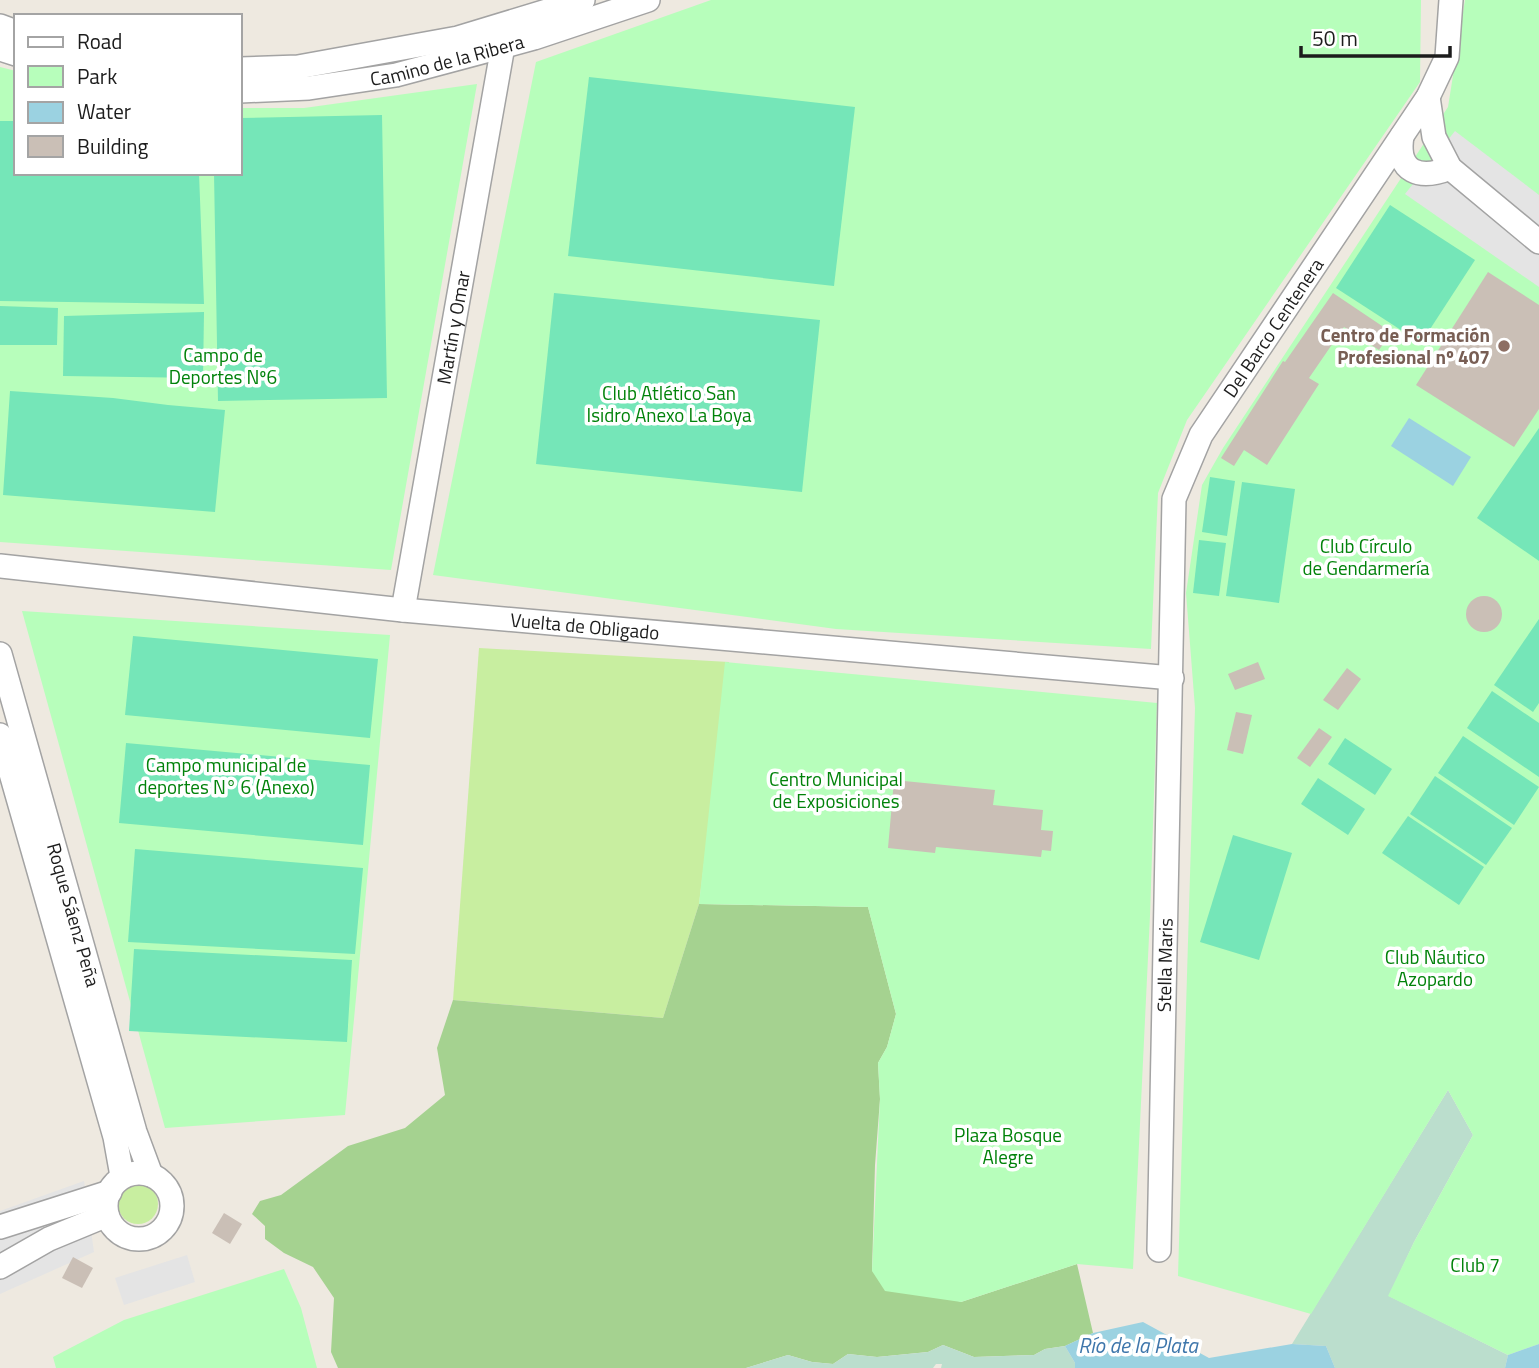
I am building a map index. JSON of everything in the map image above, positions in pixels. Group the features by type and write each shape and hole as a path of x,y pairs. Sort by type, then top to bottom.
{"street":[{"name":"Camino de la Ribera","path":"242,69 298,67 458,38 583,0"},
{"name":"Camino de la Ribera","path":"242,91 309,88 396,75 503,46 649,0"},
{"name":"Del Barco Centenera","path":"1172,678 1174,499 1201,435 1428,97 1447,57 1451,0"},
{"name":"Martín y Omar","path":"403,610 503,46"},
{"path":"1428,97 1434,137 1450,168 1539,242"},
{"path":"1402,136 1400,150 1409,169 1417,173 1434,174 1450,168"},
{"name":"Vuelta de Obligado","path":"0,566 403,610 1172,678"},
{"name":"Roque Sáenz Peña","path":"0,654 135,1132 151,1175 159,1178 168,1189 173,1202 171,1216 163,1228 152,1236 134,1239 117,1231 107,1215 107,1197 116,1184 111,1124 0,735"},
{"name":"Stella Maris","path":"1159,1250 1172,678"},
{"path":"0,1227 116,1184 134,1174 151,1175"},
{"path":"0,1267 49,1239 107,1215"}],"green space":[{"name":"Club Atlético San Isidro Anexo La Boya","path":"711,0 1421,0 1420,82 1187,420 1158,493 1151,649 836,629 433,575 536,62"},
{"path":"1465,0 1539,0 1539,1344 1508,1355 1388,1296 1414,1242 1473,1135 1448,1090 1311,1314 1178,1276 1195,708 1186,593 1202,485 1223,448 1448,107"},
{"name":"Campo de Deportes Nº6","path":"0,67 14,70 14,175 242,175 242,108 304,108 477,84 391,570 0,542"},
{"path":"589,77 855,107 834,286 568,256"},
{"path":"382,115 387,398 218,401 214,175 242,175 242,118"},
{"path":"0,121 14,121 14,175 199,175 204,304 0,301"},
{"path":"1390,205 1475,260 1421,343 1336,288"},
{"name":"Club Atlético San Isidro Anexo La Boya","path":"554,293 820,320 802,492 536,464"},
{"path":"0,306 58,308 57,345 0,345"},
{"path":"204,312 203,378 63,376 64,316"},
{"path":"10,391 225,410 215,512 3,495"},
{"path":"1539,428 1539,561 1477,518"},
{"path":"1210,477 1235,481 1227,536 1202,532"},
{"path":"1242,482 1295,489 1279,603 1226,596"},
{"path":"1199,540 1226,543 1219,596 1193,593"},
{"name":"Campo municipal de deportes N° 6 (Anexo)","path":"22,611 390,635 345,1115 165,1128"},
{"path":"1539,619 1539,703 1533,712 1494,685"},
{"path":"133,636 378,659 370,738 125,715"},
{"path":"479,648 729,662 699,904 663,1018 453,1000"},
{"path":"725,662 1157,703 1133,1269 1077,1264 961,1302 885,1291 872,1271 880,1099 878,1063 887,1047 896,1014 868,907 699,904"},
{"path":"1492,691 1539,723 1539,777 1467,728"},
{"path":"1463,736 1539,787 1514,825 1438,773"},
{"path":"1345,738 1392,769 1375,795 1328,764"},
{"path":"126,743 370,765 363,845 119,823"},
{"path":"1435,776 1512,828 1486,865 1410,814"},
{"path":"1318,778 1365,809 1348,835 1301,804"},
{"path":"1408,816 1484,867 1459,905 1382,853"},
{"path":"1233,835 1292,853 1259,960 1200,942"},
{"path":"135,849 363,868 355,954 128,942"},
{"path":"699,904 868,907 896,1014 887,1047 878,1063 880,1099 872,1271 961,1302 1077,1264 1093,1333 1065,1346 1045,1349 1034,1355 974,1357 943,1345 928,1352 877,1357 848,1354 833,1364 812,1362 788,1355 746,1368 338,1368 331,1352 334,1298 313,1267 284,1253 265,1239 265,1226 252,1214 260,1201 281,1195 348,1146 405,1128 445,1095 437,1048 453,1000 663,1018"},
{"path":"134,949 352,960 347,1042 129,1031"},
{"path":"1448,1090 1473,1135 1414,1242 1389,1296 1508,1355 1505,1368 1335,1368 1326,1346 1292,1344"},
{"path":"138,1184 146,1185 152,1190 157,1196 157,1212 152,1218 146,1223 138,1224 130,1223 124,1218 119,1212 118,1204 119,1196 124,1190 130,1185"},
{"path":"284,1269 301,1308 317,1368 56,1368 53,1357 124,1320"},
{"path":"943,1345 974,1357 1034,1355 1045,1349 1065,1346 1075,1368 941,1368 942,1364 936,1364 933,1368 746,1368 788,1355 812,1362 833,1364 848,1354 877,1357 928,1352"}],"shaded area":[{"path":"1455,131 1539,195 1539,287 1405,194"},
{"path":"84,1181 94,1252 0,1294 0,1211"},
{"path":"187,1255 195,1282 124,1305 115,1278"}],"water":[{"path":"1409,418 1471,457 1453,486 1391,446"},
{"name":"Río de la Plata","path":"1143,1322 1209,1358 1292,1344 1326,1346 1335,1368 1075,1368 1065,1346 1093,1333"},
{"path":"1539,1344 1539,1368 1505,1368 1508,1355"}],"building":[{"path":"1488,272 1539,305 1539,409 1514,447 1416,385"},
{"path":"1333,293 1391,332 1379,350 1344,327 1309,378 1319,384 1267,465 1244,450 1234,466 1221,458 1283,361 1285,362"},
{"path":"1484,596 1497,601 1502,614 1497,627 1484,632 1471,627 1466,614 1471,601"},
{"path":"1258,662 1265,679 1235,690 1228,674"},
{"path":"1347,668 1361,679 1338,710 1323,700"},
{"path":"1236,712 1252,715 1243,754 1227,750"},
{"path":"1319,728 1332,737 1310,767 1297,758"},
{"path":"894,780 995,790 993,805 1043,810 1041,830 1053,831 1051,851 1042,850 1041,857 936,847 935,853 888,848"},
{"path":"224,1213 242,1224 230,1244 212,1233"},
{"path":"73,1257 93,1268 82,1288 62,1278"}],"place":[{"name":"Centro de Formación Profesional nº 407","path":"1504,346"}],"park label":[{"name":"Club Círculo de Gendarmería","path":"1366,557"},
{"name":"Centro Municipal de Exposiciones","path":"836,790"},
{"name":"Club Náutico Azopardo","path":"1435,968"},
{"name":"Plaza Bosque Alegre","path":"1008,1146"},
{"name":"Club 7","path":"1475,1265"}]}
